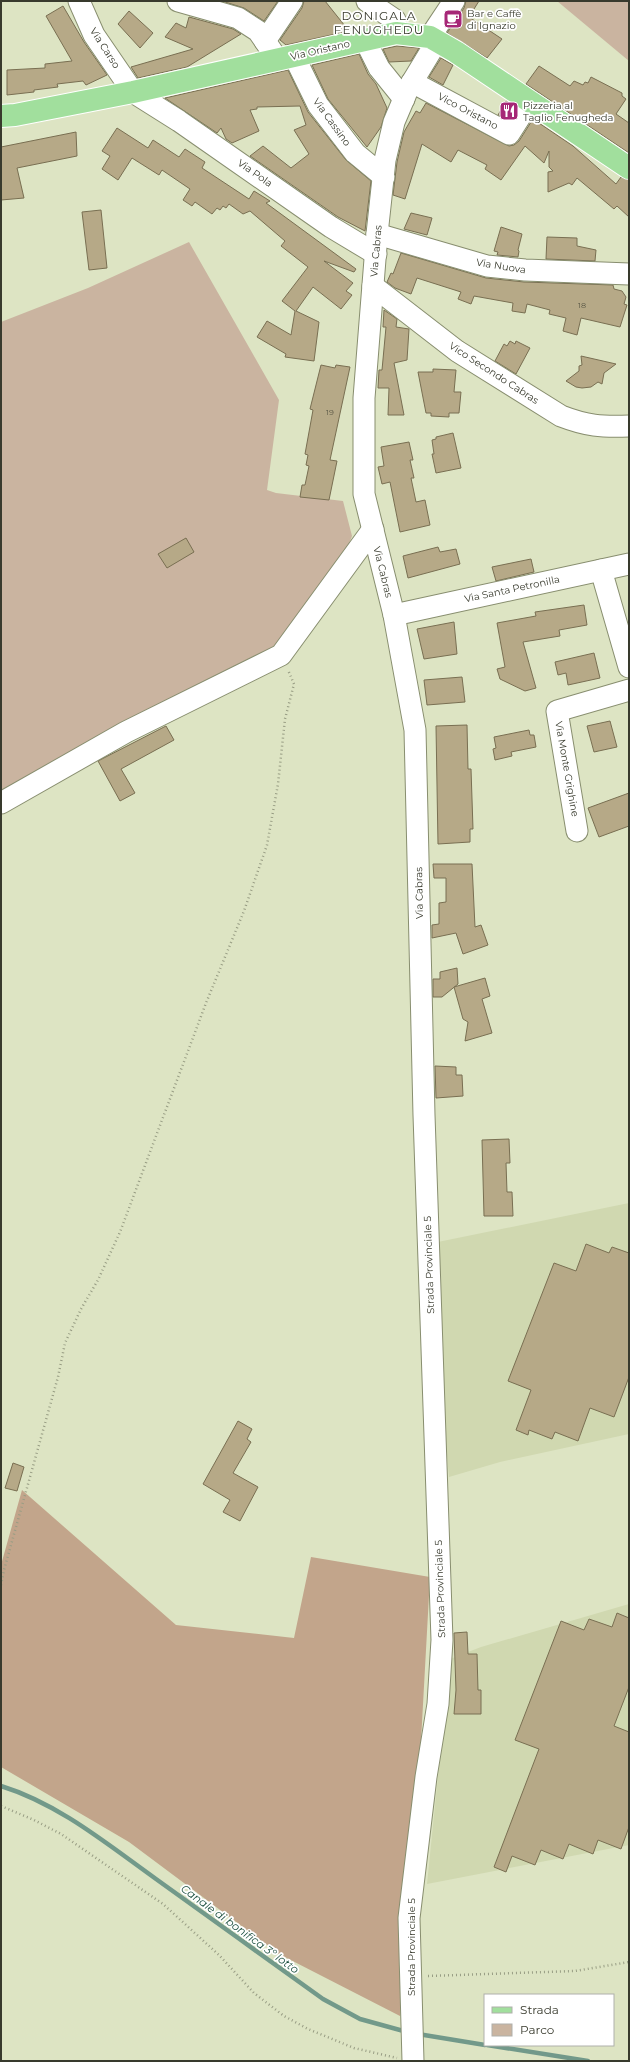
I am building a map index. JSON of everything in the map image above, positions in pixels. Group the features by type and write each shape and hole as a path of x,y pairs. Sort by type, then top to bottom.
{"main road":[{"name":"Via Oristano","path":"1,116 15,115 134,92 396,34 435,35 456,52 629,168"}],"street":[{"name":"Via Carso","path":"79,1 94,35 134,92"},
{"name":"Via Cassino","path":"178,1 238,18 258,30 265,41 286,58 318,105 355,153 384,177"},
{"path":"265,41 292,1"},
{"name":"Via Cabras","path":"424,1115 415,730 394,615 364,494 364,398 376,244 384,177 394,122 435,35 454,1"},
{"path":"373,5 395,20 396,34"},
{"path":"366,40 379,68 408,90"},
{"name":"Vico Oristano","path":"408,90 509,134 530,101"},
{"name":"Via Pola","path":"134,92 179,121 331,226 376,244"},
{"name":"Via Nuova","path":"376,244 487,266 525,270 629,274"},
{"name":"Vico Secondo Cabras","path":"373,286 457,351 561,416 580,423 600,427 629,426"},
{"path":"1,803 126,732 281,655 373,529"},
{"name":"Via Santa Petronilla","path":"394,615 629,564"},
{"path":"601,570 629,667"},
{"name":"Via Monte Grighine","path":"578,831 556,711 629,690"},
{"name":"Strada Provinciale 5","path":"410,2058 412,2014 409,1918 438,1704 442,1640 424,1115"}],"path":[{"path":"1,1585 58,1377 65,1343 98,1280 120,1232 206,1003 244,911 267,845 278,784 285,719 294,684 281,655"},
{"path":"1,1806 34,1820 61,1834 163,1904 219,1954 254,1993 284,2016 308,2029 354,2048 410,2058"},
{"path":"411,1977 576,1971 629,1962"}],"shaded area":[{"path":"629,1203 629,1434 500,1462 449,1477 428,1244"},
{"path":"22,1490 176,1625 294,1638 311,1557 430,1577 419,1777 400,2016 279,1954 129,1842 1,1767 1,1565"},
{"path":"629,1604 629,1845 427,1884 450,1659 481,1647"}],"green space":[{"path":"557,1 629,1 629,61"},
{"path":"189,242 279,400 267,490 276,493 343,501 352,536 344,557 280,646 1,796 1,322 88,288"}],"building":[{"path":"222,1 278,1 264,21 244,8"},
{"path":"304,1 325,1 349,31 286,45 280,40 302,8"},
{"path":"466,1 479,1 469,17 502,39 487,58 447,33 464,8"},
{"path":"63,6 84,42 107,75 86,85 83,81 57,84 58,87 34,90 34,92 7,95 7,70 45,68 45,64 72,61 46,16"},
{"path":"129,11 153,33 140,48 118,24"},
{"path":"189,17 233,29 241,34 187,67 138,78 131,67 193,49 165,37 176,23 186,28"},
{"path":"397,46 419,48 411,61 389,62 383,49"},
{"path":"359,54 368,74 376,84 387,108 381,127 367,147 328,99 312,65"},
{"path":"441,58 453,65 443,85 429,77"},
{"path":"539,66 570,86 574,81 583,85 585,82 588,83 591,77 622,93 622,96 626,99 616,114 629,123 629,153 526,84"},
{"path":"288,70 308,112 346,160 371,181 365,231 338,217 250,156 263,146 291,168 309,154 294,130 306,125 300,106 257,107 257,109 250,110 259,131 232,143 226,139 221,128 217,133 165,98"},
{"path":"506,101 513,105 505,118 498,115"},
{"path":"426,103 509,146 514,145 519,141 533,119 573,146 616,184 621,177 629,180 629,217 617,206 614,209 577,178 572,185 569,183 548,192 548,172 553,171 549,167 549,151 544,163 525,146 501,180 485,169 487,165 458,150 451,162 422,144 405,199 393,195 397,162 404,132 416,111 420,113"},
{"path":"117,128 148,148 153,140 179,157 185,149 205,162 202,168 249,199 254,191 270,201 266,203 356,269 354,272 324,261 353,283 346,291 352,295 341,309 313,287 296,311 319,322 314,361 285,357 286,354 257,337 267,321 291,335 295,311 282,301 308,267 281,246 285,241 250,211 243,214 229,204 226,208 223,206 220,210 217,208 212,214 195,202 192,206 183,200 190,189 162,170 159,175 132,158 118,180 102,169 110,156 102,151"},
{"path":"76,132 77,156 17,168 24,198 1,200 1,147"},
{"path":"101,210 107,268 89,270 82,212"},
{"path":"411,213 432,218 427,235 404,229"},
{"path":"501,227 522,234 518,257 497,255 498,252 494,251"},
{"path":"547,237 577,238 577,246 596,250 595,261 546,259"},
{"path":"401,253 486,278 524,282 613,285 614,289 622,291 626,297 624,304 627,305 620,327 581,318 577,335 563,331 566,318 549,314 550,310 527,304 525,313 512,311 513,303 474,296 471,304 458,299 461,292 417,278 411,294 395,288 387,282 391,273 393,274"},
{"path":"384,310 397,319 396,327 409,329 407,360 394,363 404,415 388,415 389,388 378,388 379,370 382,370 386,327 383,327"},
{"path":"510,341 515,344 516,341 530,348 516,374 495,361 504,344 507,346"},
{"path":"581,356 616,364 604,373 602,384 598,382 591,387 576,387 566,381 579,371 579,366 582,365"},
{"path":"321,365 335,368 336,365 350,367 330,460 337,461 329,500 300,497 302,485 305,485 309,466 306,465 308,455 305,454 313,410 310,409"},
{"path":"433,369 456,370 454,392 461,392 459,413 449,413 449,417 431,416 431,413 426,413 418,372 433,372"},
{"path":"453,433 461,468 436,473 432,454 434,454 432,440 436,439 436,437"},
{"path":"409,442 413,460 410,460 414,478 411,478 416,502 425,500 430,525 400,532 390,482 382,484 378,467 384,466 381,447"},
{"path":"186,538 194,552 167,568 158,554"},
{"path":"438,547 440,552 456,549 460,564 408,578 403,556"},
{"path":"531,559 534,572 496,581 492,567"},
{"path":"584,605 587,625 559,630 560,636 523,642 536,688 525,691 500,679 497,669 505,667 497,623 536,616 535,612"},
{"path":"454,622 457,654 424,659 417,629"},
{"path":"594,653 600,678 568,685 566,673 558,675 555,662"},
{"path":"462,677 465,702 427,705 424,680"},
{"path":"610,721 617,747 594,752 587,726"},
{"path":"467,725 468,769 471,769 473,829 470,829 470,842 438,844 436,726"},
{"path":"166,726 174,740 121,769 135,793 120,801 98,761"},
{"path":"529,730 530,735 534,735 536,747 511,752 512,756 495,760 493,749 496,748 494,737"},
{"path":"629,793 629,826 599,837 588,808"},
{"path":"433,864 472,864 475,927 481,925 488,945 463,954 456,933 432,938 432,925 439,924 439,903 446,902 446,878 434,878"},
{"path":"457,968 458,984 442,997 433,997 433,979 440,979 440,972"},
{"path":"485,978 490,996 482,999 492,1033 465,1041 468,1022 463,1019 454,987"},
{"path":"435,1066 456,1067 456,1075 462,1075 463,1096 436,1098"},
{"path":"509,1139 510,1163 506,1163 507,1192 512,1192 513,1216 484,1216 482,1140"},
{"path":"586,1244 609,1253 612,1247 629,1253 629,1377 614,1417 590,1408 578,1441 555,1432 552,1439 529,1430 528,1435 516,1430 531,1390 508,1381 554,1263 576,1271"},
{"path":"238,1421 252,1429 247,1439 251,1442 233,1473 258,1487 240,1521 223,1512 230,1500 203,1484"},
{"path":"13,1463 24,1467 17,1491 5,1488"},
{"path":"617,1613 629,1618 629,1687 614,1726 629,1732 629,1827 621,1849 598,1840 593,1854 569,1844 563,1859 541,1850 535,1865 512,1856 506,1872 494,1867 539,1749 515,1740 561,1621 584,1630 589,1619 612,1627"},
{"path":"467,1632 468,1654 477,1654 478,1690 481,1690 481,1714 454,1714 456,1690 454,1633"}],"waterway":[{"name":"Canale di bonifica 3º lotto","path":"1,1786 43,1803 82,1826 323,1999 360,2019 407,2032"},
{"name":"Canale di bonifica 3º lotto","path":"418,2034 484,2045"},
{"name":"Canale di bonifica 3º lotto","path":"493,2046 588,2061"}],"place":[{"name":"Bar e Caffè di Ignazio","path":"453,19"},
{"name":"Pizzeria al Taglio Fenugheda","path":"509,111"}],"district":[{"name":"DONIGALA FENUGHEDU","path":"379,22"}]}
